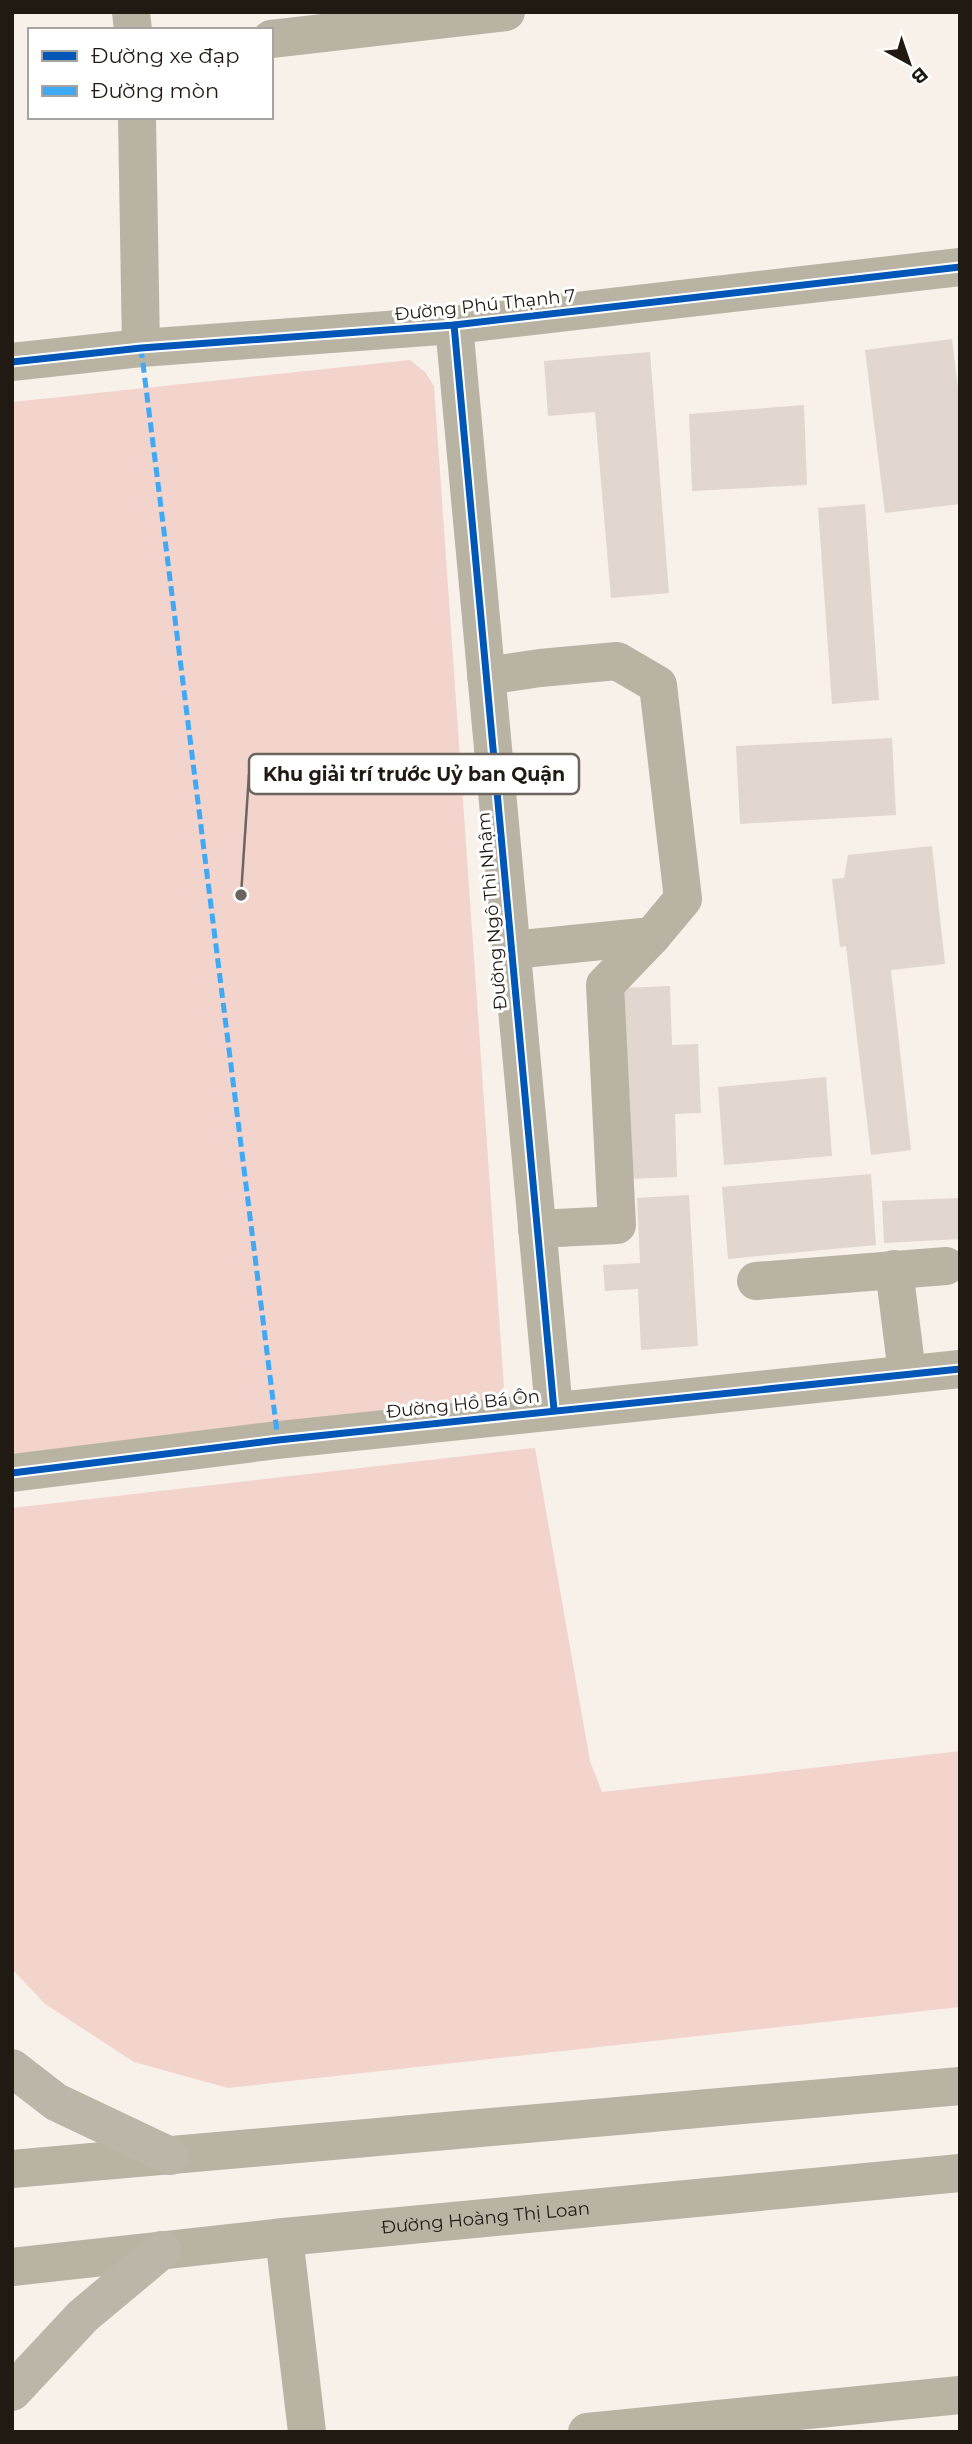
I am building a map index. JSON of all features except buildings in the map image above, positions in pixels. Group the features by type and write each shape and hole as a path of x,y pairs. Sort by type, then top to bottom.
{"main road":[{"path":"12,2068 56,2102 170,2156"},
{"path":"12,2392 83,2316 162,2250"}],"street":[{"path":"273,39 506,12"},
{"path":"137,119 141,348"},
{"name":"Đường Phú Thạnh 7","path":"12,362 141,348 454,325 960,267"},
{"name":"Đường Ngô Thì Nhậm","path":"454,325 554,1410"},
{"path":"486,676 617,661 658,685 683,899 605,985 617,1225 537,1229"},
{"path":"512,950 652,936"},
{"path":"756,1281 946,1266"},
{"path":"894,1269 907,1373"},
{"name":"Đường Hồ Bá Ôn","path":"12,1473 278,1440 960,1369"},
{"path":"12,2169 960,2086"},
{"name":"Đường Hoàng Thị Loan","path":"12,2267 284,2237 960,2173"},
{"path":"284,2237 307,2432"},
{"path":"593,2431 960,2395"}],"shaded area":[{"path":"410,360 425,372 434,386 504,1387 496,1398 484,1407 12,1466 12,402"},
{"path":"535,1448 590,1761 602,1792 960,1751 960,2007 228,2088 134,2062 45,2004 12,1969 12,1508"}],"marked path":[{"path":"141,348 278,1440"}],"cycle path":[{"path":"12,362 141,348 454,325 960,267"},
{"path":"454,325 554,1410"},
{"path":"12,1473 278,1440 960,1369"}],"place":[{"name":"Khu giải trí trước Uỷ ban Quận","path":"241,895"}]}
